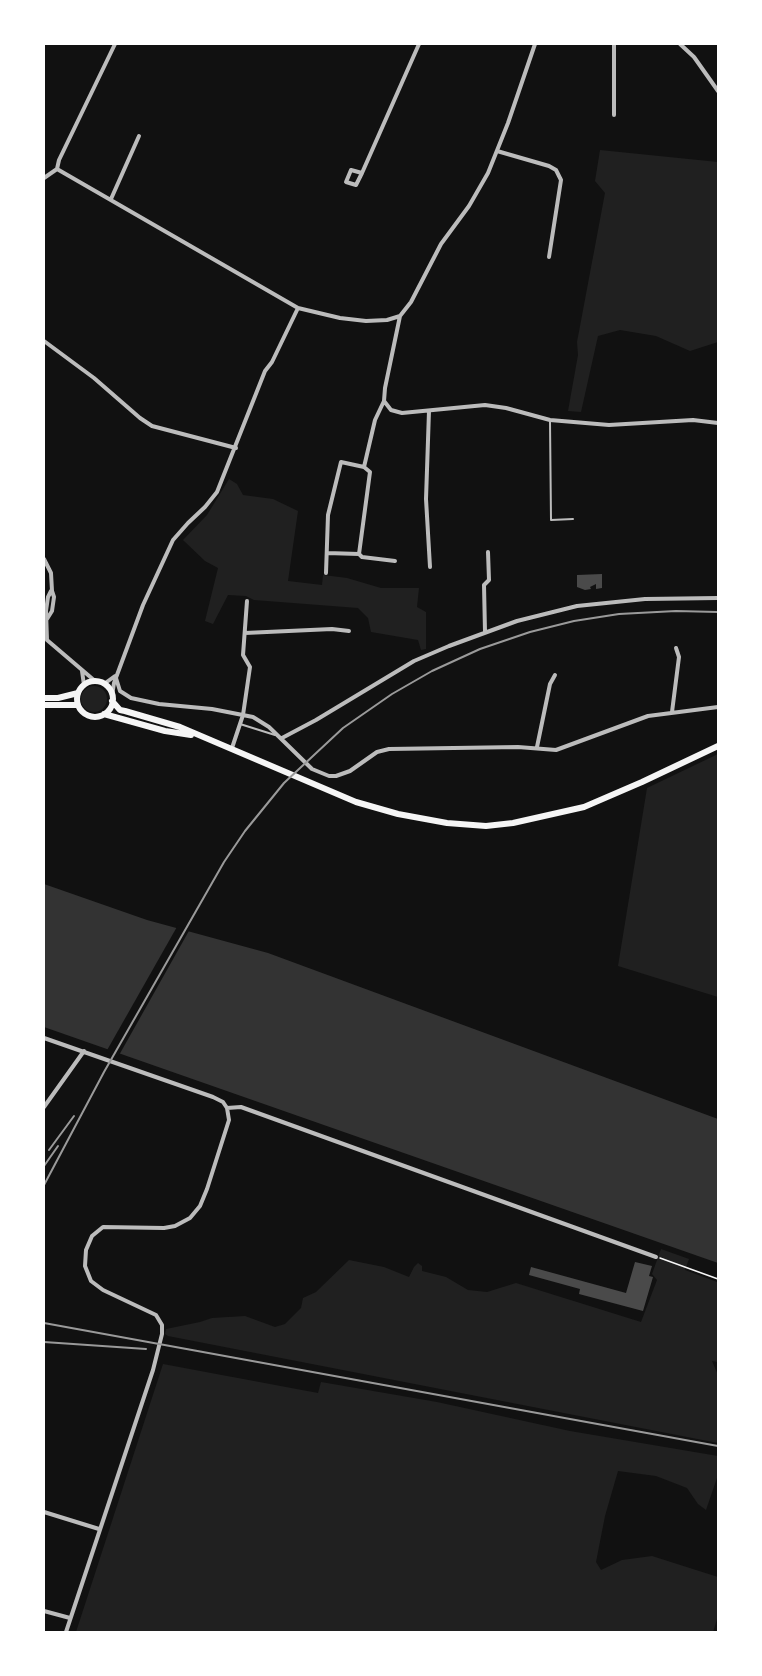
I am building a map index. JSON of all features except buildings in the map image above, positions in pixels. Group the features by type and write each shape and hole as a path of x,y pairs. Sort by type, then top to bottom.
{"main road":[{"path":"112,698 111,706 104,714 94,717 89,716 78,705 78,693 84,685 95,681 104,684 112,698 125,711 166,723 232,748 357,802 433,822 486,826 549,816 584,807 718,746"},
{"path":"44,698 58,698 78,693"},
{"path":"44,705 78,705"},
{"path":"104,714 165,731 198,735"}],"street":[{"path":"44,178 57,169 59,160 115,44"},
{"path":"362,173 351,170 345,182 356,185 362,173 419,44"},
{"path":"364,467 375,420 384,401 400,316 411,302 441,244 488,173 535,44"},
{"path":"614,44 614,115"},
{"path":"680,44 694,57 718,91"},
{"path":"111,199 139,136"},
{"path":"497,151 549,166 556,170 561,180 549,257"},
{"path":"57,169 297,308 340,318 366,321 387,320 400,316"},
{"path":"112,698 117,675 143,605 173,540 217,492 265,371 272,362 297,308"},
{"path":"44,340 152,426 236,448"},
{"path":"384,401 391,410 402,413 485,405 550,420 609,425 693,420 718,423"},
{"path":"429,411 426,490 430,567"},
{"path":"326,573 328,515 341,462 364,467 370,472 359,554"},
{"path":"484,632 484,585 489,580 488,552"},
{"path":"327,553 359,554 362,557 395,561"},
{"path":"44,559 51,573 54,597 52,611 47,620 45,640 95,681"},
{"path":"282,738 414,661 517,621 577,606 645,599 718,598"},
{"path":"232,748 243,715 250,668 243,656 247,601"},
{"path":"245,633 332,629 349,631"},
{"path":"672,712 679,657 676,648"},
{"path":"82,670 84,685"},
{"path":"104,684 117,675"},
{"path":"117,675 120,691 140,701 212,709 259,720 282,738 312,769 329,776 350,771 377,752 389,749 537,747 556,750 648,716 718,707"},
{"path":"537,747 550,684 555,675"},
{"path":"44,1038 213,1097 223,1102 227,1108 229,1120 207,1190 200,1206 190,1218 175,1226 164,1228 103,1227 92,1236 86,1250 85,1266 91,1281 103,1290 153,1312 160,1321 162,1329 153,1370 66,1632"},
{"path":"44,1107 84,1051"},
{"path":"227,1108 241,1107 656,1257"},
{"path":"44,1512 99,1529"},
{"path":"44,1611 70,1618"}],"lane":[{"path":"550,420 551,520 573,519"},
{"path":"240,724 282,738"}],"path":[{"path":"656,1257 718,1280"}],"shaded area":[{"path":"600,150 718,162 718,342 690,351 656,336 620,330 598,336 581,412 568,411 578,355 577,342 605,193 595,181"},
{"path":"229,479 237,484 243,495 273,499 298,511 288,581 322,585 323,575 347,578 381,588 419,588 417,607 426,612 426,649 421,650 418,640 371,632 368,618 358,608 254,600 246,596 228,595 213,624 205,621 218,568 205,561 183,540 207,515"},
{"path":"94,686 103,690 107,699 103,708 94,712 85,708 81,699 85,690"},
{"path":"718,754 718,997 618,966 647,788"},
{"path":"44,884 147,920 268,953 718,1119 718,1263 44,1027"},
{"path":"661,1249 689,1259 685,1270 717,1282 718,1279 718,1362 712,1361 718,1375 718,1443 165,1334 166,1329 212,1318 245,1316 275,1327 285,1324 301,1308 303,1298 316,1292 349,1260 384,1267 409,1277 418,1263 422,1266 422,1271 446,1277 468,1290 487,1292 516,1283 641,1322 657,1280 652,1274"},
{"path":"163,1364 318,1393 321,1382 437,1402 570,1431 718,1456 718,1478 706,1510 698,1504 687,1488 656,1476 618,1471 605,1516 596,1562 601,1570 622,1560 652,1556 718,1577 718,1616 713,1632 76,1632"}],"pier":[{"path":"178,925 190,929 118,1057 106,1052"}],"railway":[{"path":"44,1185 104,1072 224,862 245,831 284,783 343,728 392,694 432,671 480,649 530,632 574,621 619,614 676,611 718,612"},
{"path":"49,1150 74,1116"},
{"path":"44,1166 58,1146"},
{"path":"44,1323 718,1446"},
{"path":"44,1342 146,1349"}]}
